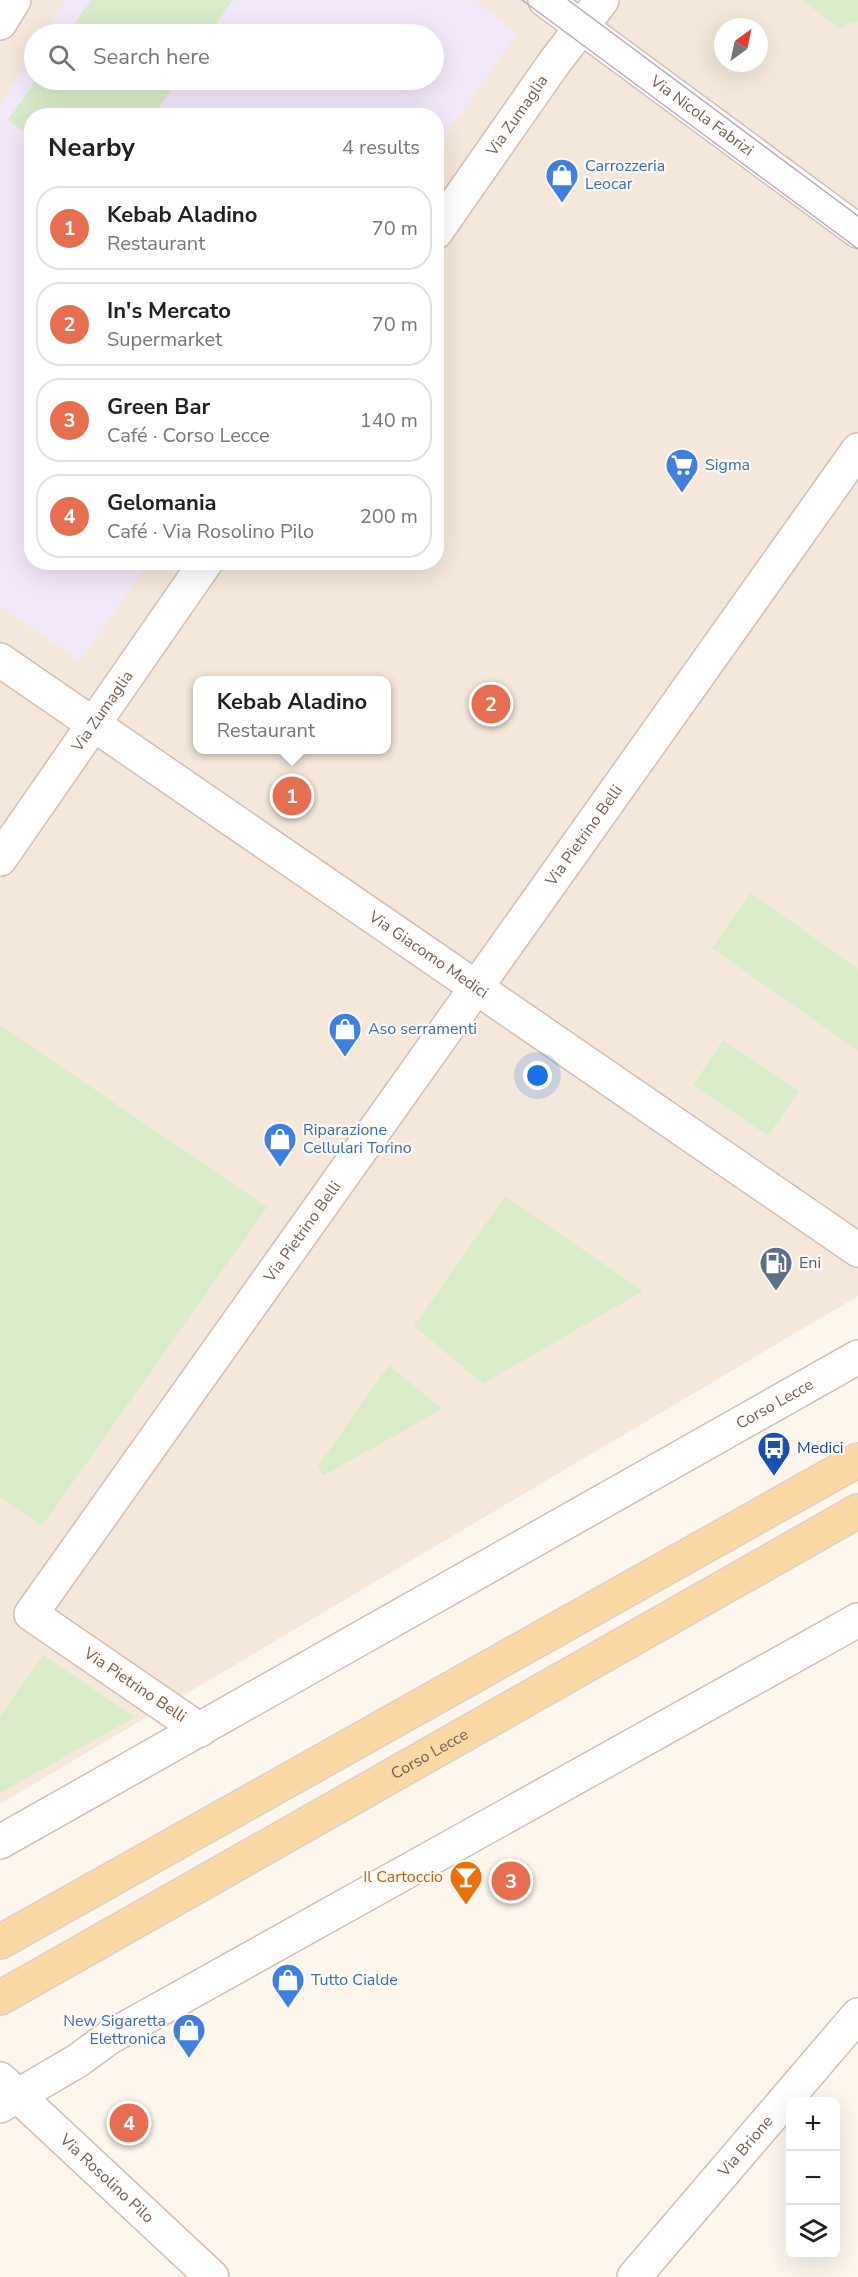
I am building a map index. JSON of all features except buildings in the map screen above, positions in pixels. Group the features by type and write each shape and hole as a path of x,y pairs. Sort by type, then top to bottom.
{"main road":[{"path":"0,1942 858,1460"},
{"name":"Corso Lecce","path":"0,1998 858,1510"}],"street":[{"path":"0,23 14,0"},
{"name":"Via Nicola Fabrizi","path":"545,0 858,231"},
{"name":"Via Zumaglia","path":"444,221 581,26 602,0"},
{"name":"Via Pietrino Belli","path":"200,1730 31,1614 858,450"},
{"name":"Via Zumaglia","path":"0,859 201,570"},
{"name":"Via Giacomo Medici","path":"0,660 858,1250"},
{"name":"Corso Lecce","path":"0,1842 858,1357"},
{"path":"6,2093 77,2061 110,2037 858,1620"},
{"name":"Via Brione","path":"634,2277 858,2015"},
{"name":"Via Rosolino Pilo","path":"6,2093 212,2277"}],"shaded area":[{"path":"0,0 858,0 858,1296 0,1804"},
{"path":"66,0 474,0 517,33 444,138 444,108 24,108 24,570 143,570 80,661 0,606 0,105 24,66 24,90 444,90 444,24 50,24"}],"green space":[{"path":"91,0 233,0 216,24 74,24"},
{"path":"802,0 858,0 858,22 850,23 840,29"},
{"path":"29,90 171,90 158,108 24,108 24,132 8,120"},
{"path":"751,893 858,969 858,1051 712,948"},
{"path":"0,1025 267,1207 42,1526 0,1497"},
{"path":"723,1040 799,1091 768,1136 693,1085"},
{"path":"505,1196 643,1291 483,1384 414,1326"},
{"path":"389,1365 442,1409 323,1476 318,1466"},
{"path":"43,1655 135,1717 0,1793 0,1717"}],"tram line":[{"path":"522,0 858,249"},
{"path":"568,0 858,216"}],"place":[{"name":"Carrozzeria Leocar","path":"562,204"},
{"name":"Sigma","path":"682,494"},
{"name":"In's Mercato","path":"491,704"},
{"name":"Kebab Aladino","path":"292,796"},
{"name":"Aso serramenti","path":"345,1058"},
{"name":"Riparazione Cellulari Torino","path":"280,1168"},
{"name":"Eni","path":"776,1292"},
{"name":"Medici","path":"774,1477"},
{"name":"Green Bar","path":"511,1881"},
{"name":"Il Cartoccio","path":"466,1906"},
{"name":"Tutto Cialde","path":"288,2009"},
{"name":"New Sigaretta Elettronica","path":"189,2059"},
{"name":"Gelomania","path":"129,2123"}]}
